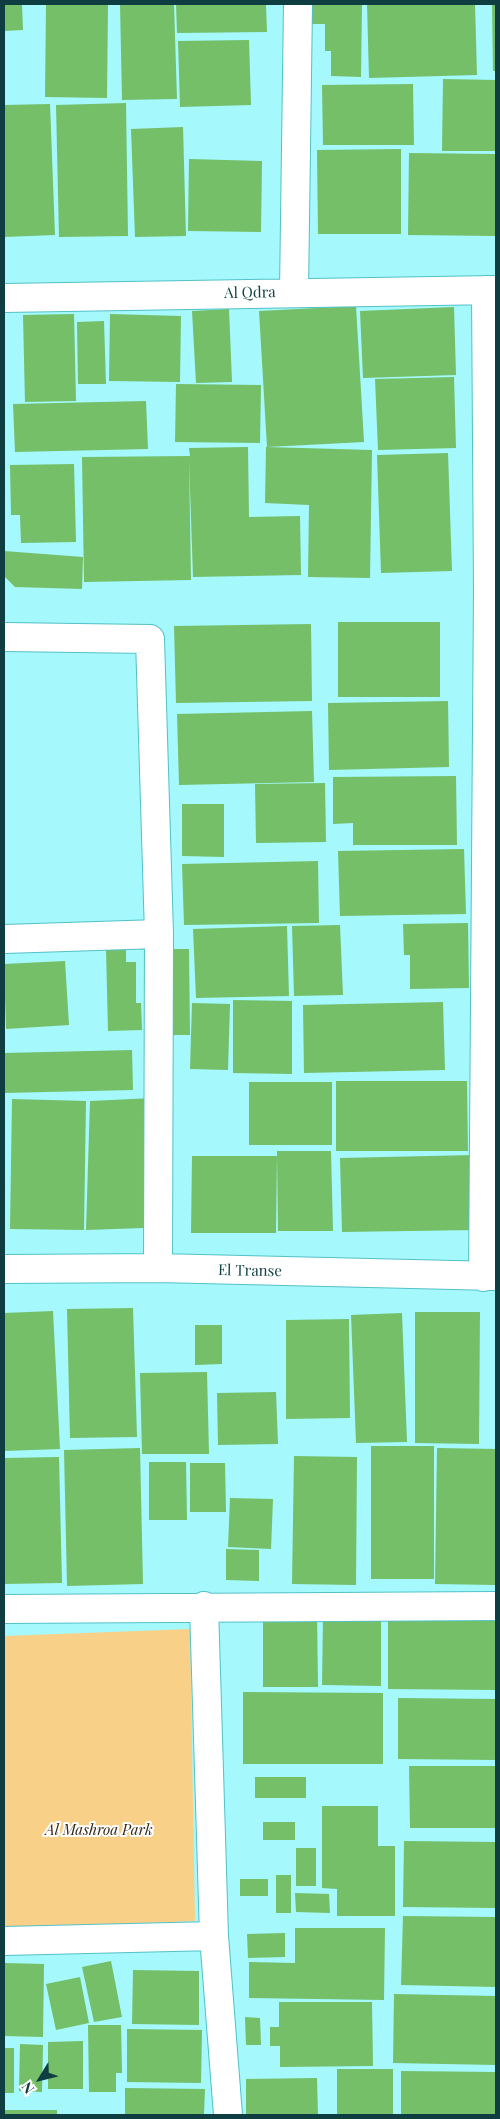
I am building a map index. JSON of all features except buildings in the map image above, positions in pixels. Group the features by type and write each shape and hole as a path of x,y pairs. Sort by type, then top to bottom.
{"street":[{"path":"294,292 298,4"},
{"path":"490,1277 488,601 491,290"},
{"name":"Al Qdra","path":"4,298 491,290"},
{"path":"4,637 150,639 159,934 158,1268"},
{"path":"4,939 159,934"},
{"name":"El Transe","path":"4,1269 158,1268 490,1277"},
{"path":"204,1606 214,1936 228,2115"},
{"path":"4,1608 496,1606"},
{"path":"4,1941 214,1936"}],"green space":[{"name":"Al Mashroa Park","path":"190,1629 195,1921 4,1929 4,1636"}]}
